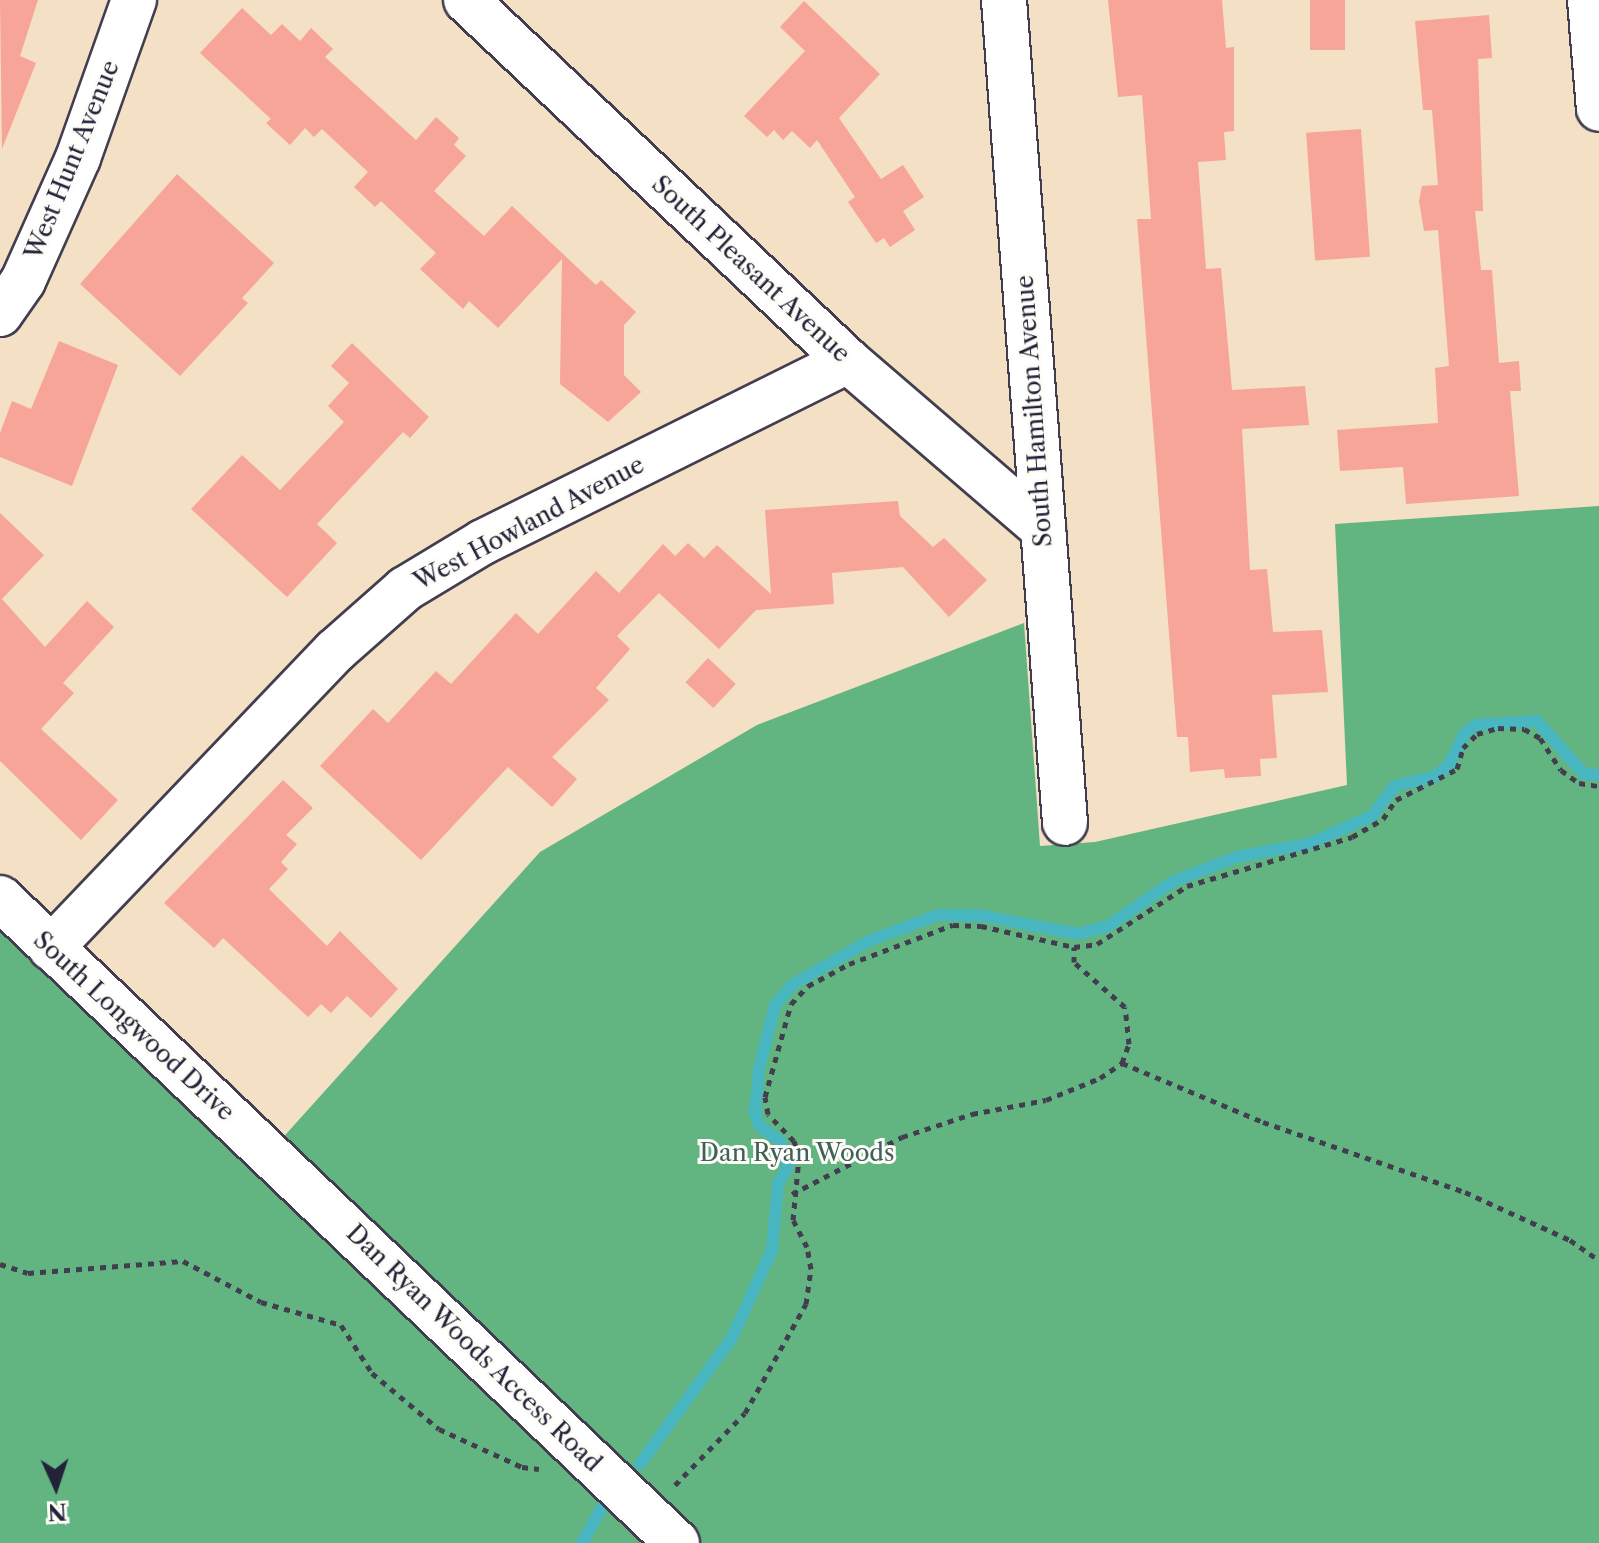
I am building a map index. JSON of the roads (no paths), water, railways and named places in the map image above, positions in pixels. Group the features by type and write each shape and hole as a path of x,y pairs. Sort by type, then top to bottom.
{"street":[{"name":"West Hunt Avenue","path":"0,314 23,281 78,158 134,0"},
{"name":"South Pleasant Avenue","path":"466,0 848,361 1043,529"},
{"name":"South Hamilton Avenue","path":"1004,0 1065,823"},
{"path":"1590,0 1599,109"},
{"name":"West Howland Avenue","path":"51,948 335,651 405,589 483,542 848,361"},
{"name":"South Longwood Drive","path":"0,898 269,1153"},
{"name":"Dan Ryan Woods Access Road","path":"269,1153 677,1543"}],"waterway":[{"path":"640,1464 732,1338 772,1250 778,1184 788,1167 780,1141 759,1125 755,1112 759,1069 775,1005 792,985 869,941 938,915 984,916 1078,934 1108,926 1174,881 1237,857 1311,843 1372,816 1395,786 1436,776 1449,765 1464,734 1476,725 1537,721 1584,774 1599,775"},
{"path":"582,1543 604,1504"}],"park label":[{"name":"Dan Ryan Woods","path":"797,1153"}]}
